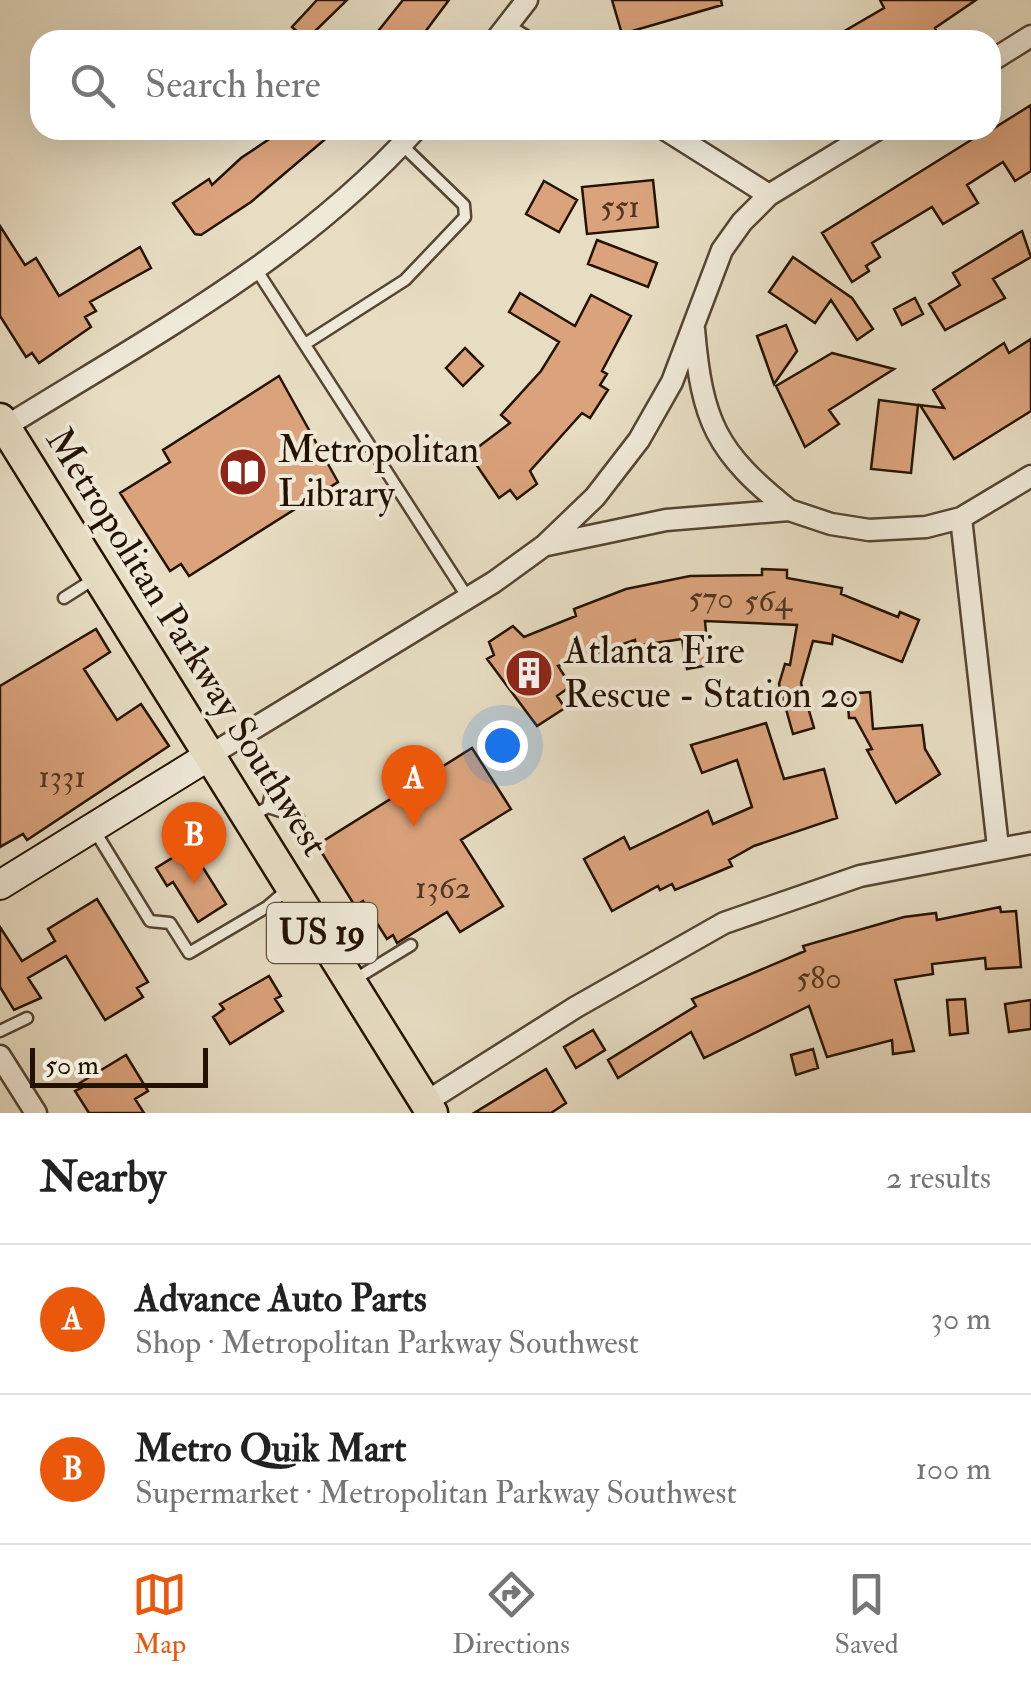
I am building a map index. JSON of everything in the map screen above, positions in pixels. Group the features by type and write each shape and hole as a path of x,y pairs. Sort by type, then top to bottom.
{"main road":[{"name":"Metropolitan Parkway Southwest","path":"3,423 212,754 260,812 292,885 352,982 422,1110"},
{"path":"0,884 212,754"}],"street":[{"path":"511,30 528,0"},
{"path":"1001,55 1031,36"},
{"path":"3,423 256,269 312,230 405,140"},
{"path":"682,140 769,195"},
{"path":"212,754 468,598 545,545 595,496 639,440 672,382 722,250 769,195 860,140"},
{"path":"694,322 699,384 716,436 746,475 789,510 831,524 869,530 926,528 961,518 1031,476"},
{"path":"545,545 666,520 789,510"},
{"path":"961,518 998,848"},
{"path":"422,1110 576,1008 724,923 860,876 1031,843"},
{"path":"0,1056 36,1113"}],"lane":[{"path":"305,344 405,280 465,217 464,205 410,140"},
{"path":"256,269 468,598"},
{"path":"64,598 100,576"},
{"path":"274,780 260,812 298,818"},
{"path":"93,827 150,921 170,923 189,954 267,908 292,885"},
{"path":"352,982 412,946"},
{"path":"0,1032 27,1018"}],"building":[{"path":"317,0 347,0 316,30 292,27"},
{"path":"403,0 449,0 426,30 379,30"},
{"path":"612,0 721,0 722,5 636,30 621,30"},
{"path":"880,0 976,0 936,30 846,30 884,8"},
{"path":"1031,105 1031,171 1015,181 1003,162 967,185 978,203 943,224 932,207 872,243 880,257 866,266 869,271 852,282 822,233 971,140 1001,140 1001,124"},
{"path":"268,140 324,140 251,202 201,235 195,234 173,203 209,179 212,185"},
{"path":"653,180 658,227 587,234 582,187"},
{"path":"544,181 577,200 559,232 526,214"},
{"path":"0,226 25,265 36,258 59,296 140,247 151,268 90,302 96,311 85,317 91,327 39,363 32,353 26,357 0,316"},
{"path":"1022,231 1031,257 993,279 1005,298 945,330 929,304 960,285 953,273"},
{"path":"597,240 657,263 648,287 588,264"},
{"path":"793,257 852,298 873,329 857,340 831,300 815,323 769,292"},
{"path":"520,293 575,326 591,295 631,316 602,371 607,374 600,385 608,390 590,418 582,413 530,471 537,484 517,499 510,490 499,498 469,454 510,423 501,415 541,371 559,342 509,312"},
{"path":"915,298 923,314 902,325 894,309"},
{"path":"786,325 797,351 774,384 757,336"},
{"path":"1031,339 1031,411 954,459 920,405 944,408 933,390 1004,343 1009,353"},
{"path":"465,348 483,366 463,386 446,368"},
{"path":"832,353 894,369 829,410 839,424 805,447 776,386"},
{"name":"Metropolitan Library","path":"279,376 338,482 189,576 181,564 170,571 120,493 170,462 163,450"},
{"path":"879,400 918,405 911,473 871,469"},
{"path":"762,569 787,570 787,578 842,588 841,594 898,617 900,612 919,620 902,662 833,635 832,644 813,641 801,683 814,728 793,734 779,684 785,664 790,665 797,625 705,621 709,665 687,669 682,639 636,646 635,640 558,666 571,686 557,696 565,708 537,726 487,659 494,655 489,642 513,626 524,637 576,616 574,609 626,589 690,576 762,575"},
{"path":"96,629 110,652 84,669 117,720 141,704 169,746 27,840 23,834 0,847 0,686"},
{"path":"870,692 873,729 922,725 925,749 940,774 896,803 867,750 872,749 855,718 849,718 847,694"},
{"path":"766,723 784,779 824,769 837,818 754,846 729,860 732,866 675,890 672,884 660,890 658,886 612,911 584,859 624,837 630,849 708,811 713,824 752,807 737,760 702,773 691,745"},
{"path":"472,748 511,809 461,840 503,906 460,932 447,912 397,943 393,935 387,939 363,901 355,906 317,845"},
{"path":"190,847 226,904 198,922 173,882 167,886 156,868"},
{"path":"97,899 148,982 137,988 143,997 105,1020 66,956 28,978 41,998 14,1010 0,987 0,927 22,961 55,941 48,929"},
{"path":"1000,907 1001,912 1016,911 1021,967 986,969 985,958 932,964 933,974 895,980 914,1051 893,1054 892,1040 827,1057 809,1006 704,1058 691,1032 618,1078 608,1060 696,1006 692,999 805,951 803,946 904,917 936,913 937,920"},
{"path":"269,976 281,996 275,999 283,1011 230,1044 213,1017 224,1009 220,1004"},
{"path":"965,999 968,1033 950,1035 947,1000"},
{"path":"1031,1000 1031,1029 1009,1032 1005,1004"},
{"path":"593,1030 605,1050 576,1068 564,1047"},
{"path":"813,1049 818,1068 796,1075 791,1055"},
{"path":"126,1055 148,1091 135,1099 144,1113 89,1113 75,1091 81,1088 78,1084"},
{"path":"546,1069 566,1103 551,1113 474,1113"}],"place":[{"name":"Metropolitan Library","path":"243,472"},
{"name":"Atlanta Fire Rescue - Station 20","path":"529,673"},
{"name":"Advance Auto Parts","path":"414,827"},
{"name":"Metro Quik Mart","path":"194,884"}]}
